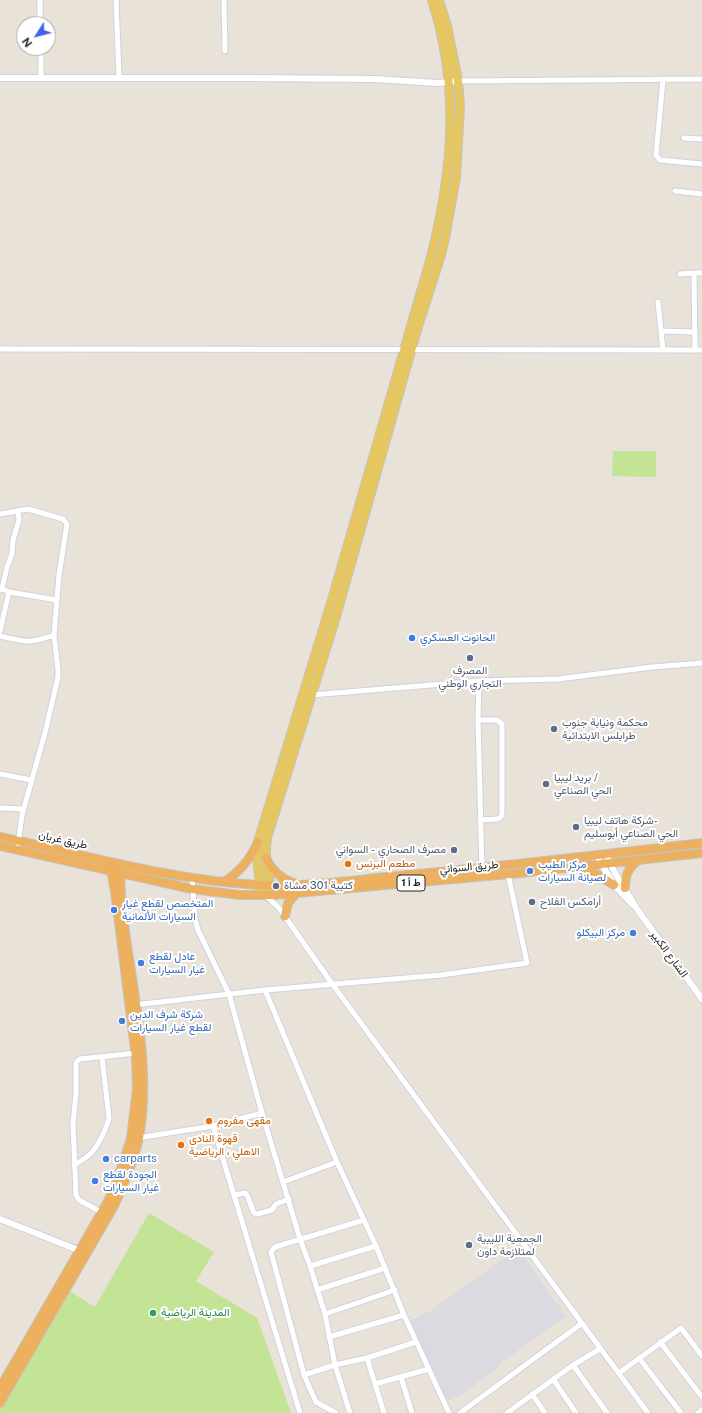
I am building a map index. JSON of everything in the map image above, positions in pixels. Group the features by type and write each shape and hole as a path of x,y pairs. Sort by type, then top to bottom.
{"highway":[{"name":"طريق غريان","path":"0,837 120,865"},
{"path":"224,882 241,869 248,861 258,842"},
{"name":"طريق السواني","path":"120,874 192,889 240,895 274,895 298,888 482,869 702,843"},
{"name":"طريق غريان","path":"0,846 120,874"},
{"name":"طريق السواني","path":"120,865 192,878 298,888 508,874 702,853"},
{"path":"266,858 273,869 282,878 298,888 288,903 285,916"},
{"path":"625,888 627,874 630,868 641,859"},
{"path":"0,1388 83,1252 114,1206 128,1174 143,1098 143,1072 110,863"},
{"path":"0,1403 83,1252 101,1212 115,1187 135,1138 137,1088 136,1053 133,1005 121,898 120,865"},
{"path":"575,867 596,874 614,885"}],"main road":[{"path":"265,895 260,885 257,863 258,842 408,350 441,255 452,204 456,177 460,107 432,0"},
{"path":"439,0 447,26 453,81"},
{"path":"274,895 270,885 266,858 267,838 336,617 408,350"}],"street":[{"path":"40,0 40,16"},
{"path":"116,0 119,77"},
{"path":"224,0 225,51"},
{"path":"41,56 41,78"},
{"path":"0,78 119,77 374,79 438,83 453,81 702,79"},
{"path":"663,80 656,155 660,160 702,164"},
{"path":"684,138 702,139"},
{"path":"676,190 702,194"},
{"path":"694,273 695,350"},
{"path":"680,274 702,273"},
{"path":"658,302 663,350"},
{"path":"661,331 695,332"},
{"path":"0,350 702,350"},
{"path":"0,514 28,509 63,519 66,521 67,528 62,551 54,635 58,677 45,733 24,809 17,850"},
{"path":"18,511 19,520 13,540 12,554 6,567 1,589 8,592 57,600"},
{"path":"0,631 8,592"},
{"path":"0,636 25,642 37,641 54,635"},
{"path":"302,696 479,681 558,678 652,667 702,663"},
{"path":"479,681 478,720 482,869"},
{"path":"478,720 497,720 502,724 502,813 501,817 498,819 480,820"},
{"path":"0,774 31,780"},
{"path":"0,808 24,809"},
{"name":"الشارع الكبير","path":"606,854 606,864 614,885 637,909"},
{"name":"الشارع الكبير","path":"597,856 606,864 625,888 637,909 702,999"},
{"path":"133,1005 265,990 441,975 527,963 508,874"},
{"path":"192,878 195,919 198,930 228,994 300,1240 325,1314 335,1365 350,1413"},
{"path":"265,895 285,916 333,985 581,1324 648,1413"},
{"path":"274,895 279,908"},
{"path":"265,990 337,1162 376,1246 404,1315 449,1413"},
{"path":"101,1212 77,1198 74,1165 73,1124 76,1093 76,1064 80,1059 136,1053"},
{"path":"74,1165 95,1149 107,1124 108,1118 102,1057"},
{"path":"135,1138 213,1126 262,1113"},
{"path":"213,1126 300,1413"},
{"path":"284,1182 337,1162"},
{"path":"234,1195 245,1193 254,1213 257,1214 272,1210 276,1204 289,1199"},
{"path":"0,1219 83,1252"},
{"path":"336,1413 316,1402 304,1375 271,1252 275,1247 364,1220"},
{"path":"310,1266 376,1246"},
{"path":"317,1290 385,1268"},
{"path":"325,1314 395,1290"},
{"path":"329,1337 404,1315"},
{"path":"460,1413 581,1324"},
{"path":"619,1373 681,1328 702,1356"},
{"path":"304,1375 335,1365 366,1358 416,1342"},
{"path":"660,1342 702,1397"},
{"path":"510,1412 532,1394 573,1365 600,1349"},
{"path":"366,1358 384,1413"},
{"path":"639,1358 681,1413"},
{"path":"573,1365 607,1413"},
{"path":"375,1384 429,1369"},
{"path":"401,1377 412,1413"},
{"path":"553,1379 576,1413"},
{"path":"532,1394 545,1413"},
{"path":"698,1413 702,1410"}],"shaded area":[{"path":"518,1248 566,1316 498,1365 499,1367 457,1398 456,1395 447,1402 409,1321 430,1311"}],"green space":[{"path":"613,451 656,451 656,477 612,476"},
{"name":"المدينة الرياضية","path":"149,1213 214,1252 196,1281 257,1318 291,1413 0,1413 0,1410 69,1291 95,1307"}],"place":[{"name":"الحانوت العسكري","path":"412,638"},
{"name":"المصرف التجاري الوطني","path":"470,658"},
{"name":"محكمة ونيابة جنوب طرابلس الابتدائية","path":"554,729"},
{"name":"بريد ليبيا / الحي الصناعي","path":"546,784"},
{"name":"شركة هاتف ليبيا- الحي الصناعي أبوسليم","path":"576,827"},
{"name":"مصرف الصحاري - السواني","path":"454,850"},
{"name":"مطعم البرنس","path":"348,864"},
{"name":"مركز الطيب لصيانة السيارات","path":"530,871"},
{"name":"كتيبة 301 مشاة","path":"276,886"},
{"name":"أرامكس الفلاح","path":"532,902"},
{"name":"المتخصص لقطع غيار السيارات الألمانية","path":"114,910"},
{"name":"مركز البيكلو","path":"633,933"},
{"name":"عادل لقطع غيار السيارات","path":"141,963"},
{"name":"شركة شرف الدين لقطع غيار السيارات","path":"122,1021"},
{"name":"مقهى مفروم","path":"209,1121"},
{"name":"قهوة النادي الاهلي ، الرياضية","path":"181,1145"},
{"name":"carparts","path":"106,1159"},
{"name":"الجودة لقطع غيار السيارات","path":"95,1181"},
{"name":"الجمعية الليبية لمتلازمة داون","path":"469,1245"},
{"name":"المدينة الرياضية","path":"153,1313"}]}
